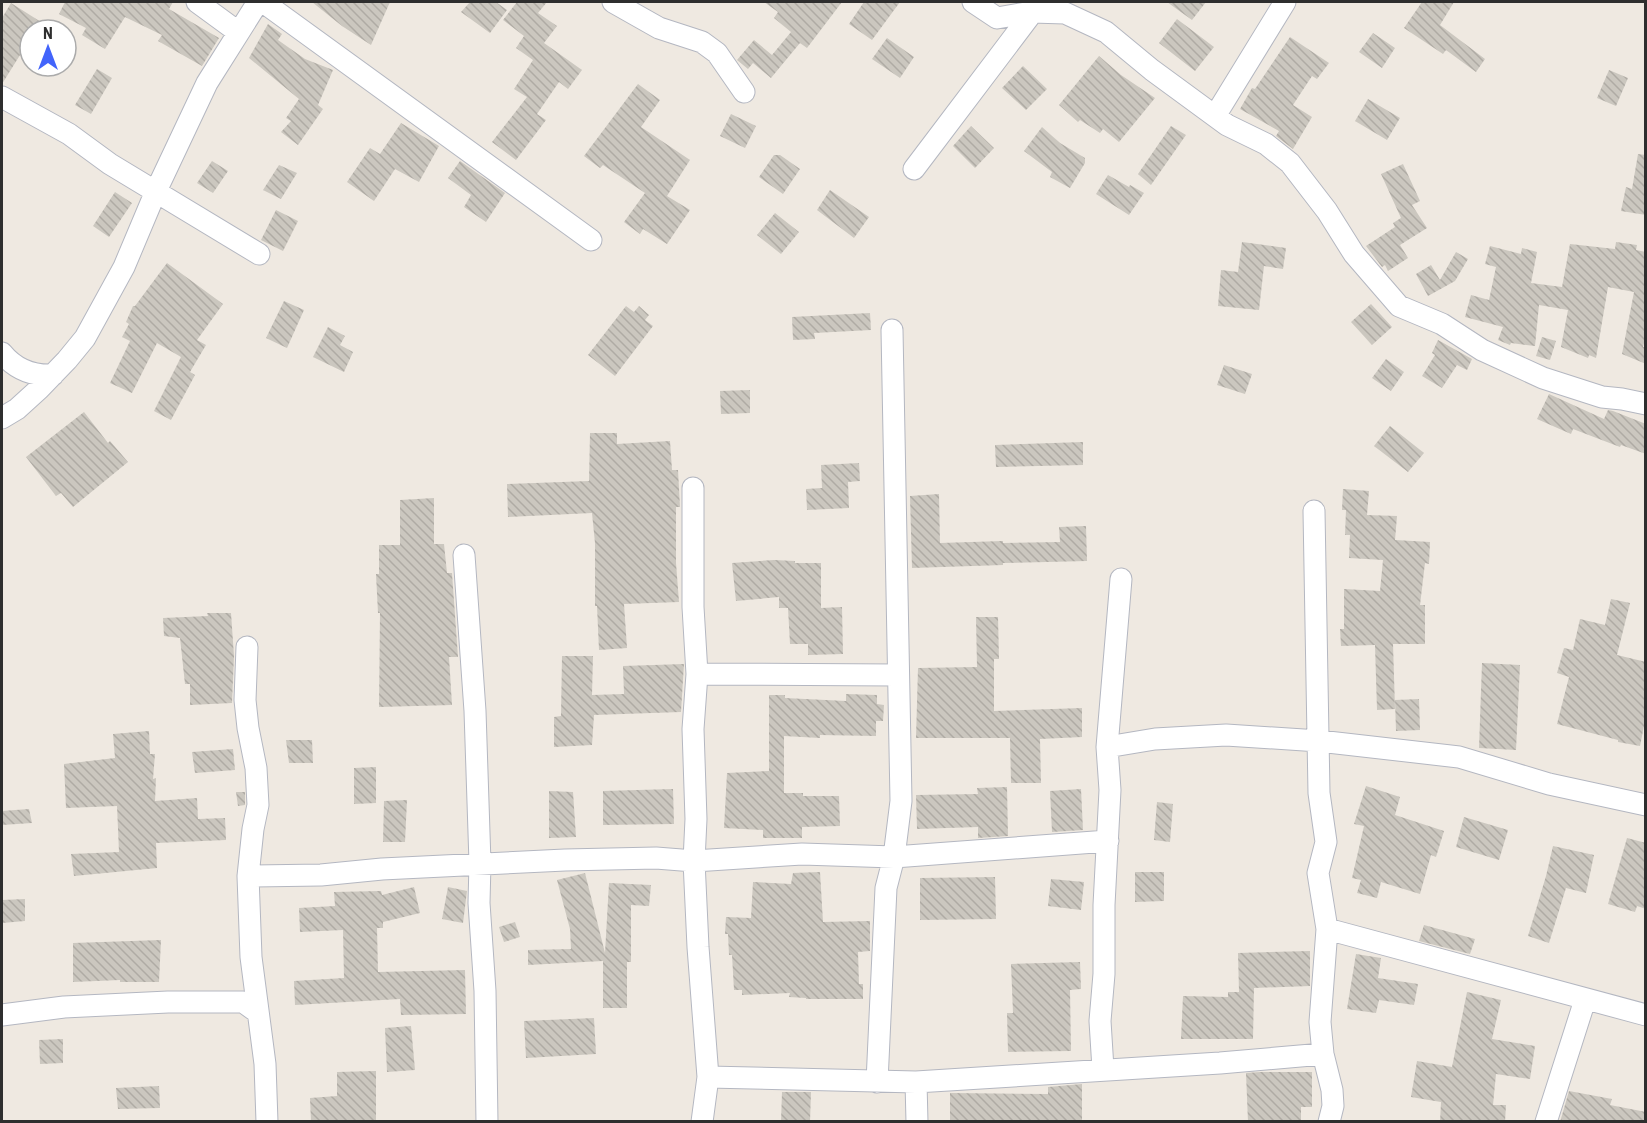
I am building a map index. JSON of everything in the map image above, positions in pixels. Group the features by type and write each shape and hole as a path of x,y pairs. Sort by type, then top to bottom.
{"street":[{"path":"197,2 238,32"},
{"path":"2,418 17,409 53,375 85,338 124,267 156,191 207,83 258,2"},
{"path":"263,2 591,240"},
{"path":"613,2 659,28 702,42 717,53 744,92"},
{"path":"973,2 997,18 1036,7 1065,13 1106,32 1152,70 1227,125 1266,144 1290,163 1327,211 1354,254 1399,306 1442,324 1482,350 1543,378 1602,397 1646,404"},
{"path":"1215,116 1286,2"},
{"path":"914,169 1036,7"},
{"path":"2,97 69,134 111,164 259,254"},
{"path":"877,1082 886,888 894,857 901,801 892,330"},
{"path":"2,353 31,374 53,375"},
{"path":"693,488 693,607 697,674 693,729 696,819 694,861 708,1077 702,1122"},
{"path":"1314,511 1319,793 1326,842 1318,873 1327,929 1320,1022 1323,1054 1332,1090 1333,1106 1329,1122"},
{"path":"464,555 475,711 480,863 479,903 485,991 487,1122"},
{"path":"1103,1069 1100,1021 1104,974 1104,905 1110,790 1107,747 1121,579"},
{"path":"247,647 245,700 256,768 258,805 248,876 250,957 265,1064 267,1122"},
{"path":"697,674 897,675"},
{"path":"1107,747 1155,739 1226,735 1319,741 1459,757 1549,784 1646,805"},
{"path":"248,876 321,875 480,863 657,858 694,861 802,854 894,857 1108,841"},
{"path":"1327,929 1646,1016"},
{"path":"1546,1122 1585,1000"},
{"path":"2,1015 64,1007 179,1002 243,1002 257,1012"},
{"path":"708,1077 916,1082 1221,1063 1323,1054"},
{"path":"916,1082 917,1122"}],"building":[{"path":"65,2 173,2 169,9 219,38 202,66 158,41 162,35 125,17 105,49 82,35 86,28 78,24 78,18 67,18 59,14"},
{"path":"312,2 390,2 371,45"},
{"path":"470,2 496,2 507,10 490,33 461,12"},
{"path":"517,2 547,2 538,13 557,26 544,43 582,70 568,89 559,82 537,114 546,120 516,160 492,142 527,97 514,89 533,60 516,48 524,36 503,20"},
{"path":"764,2 842,2 807,48 800,43 771,78 753,63 748,69 737,60 754,40 772,55 791,32 774,18 778,12"},
{"path":"864,2 900,2 872,40 849,24"},
{"path":"1167,2 1206,2 1192,20"},
{"path":"1422,2 1454,2 1440,25 1485,59 1476,72 1446,50 1443,54 1404,28"},
{"path":"11,3 35,18 18,18 18,58 2,84 2,18"},
{"path":"1177,19 1214,47 1195,71 1159,43"},
{"path":"268,24 282,34 278,40 305,59 333,70 318,105 323,109 298,145 281,132 291,121 286,118 299,99 249,58"},
{"path":"1373,33 1395,48 1382,68 1359,52"},
{"path":"1290,37 1329,63 1317,79 1312,76 1293,105 1312,117 1293,149 1276,136 1279,131 1240,109 1252,88 1255,89"},
{"path":"887,38 914,57 900,78 872,59"},
{"path":"1099,56 1121,75 1155,98 1119,142 1103,129 1100,133 1080,120 1078,122 1059,105"},
{"path":"1023,66 1047,89 1026,110 1002,88"},
{"path":"97,69 112,78 91,114 75,105"},
{"path":"1609,70 1628,78 1616,106 1597,98"},
{"path":"638,84 660,100 641,127 690,160 667,196 690,210 667,244 643,229 640,234 624,222 645,193 603,165 600,168 584,156"},
{"path":"1368,99 1400,118 1387,140 1355,121"},
{"path":"731,114 756,126 745,148 720,136"},
{"path":"401,123 439,146 419,182 395,169 374,201 347,182 370,148 380,154"},
{"path":"971,126 994,148 975,168 953,146"},
{"path":"1171,126 1186,135 1151,185 1138,174"},
{"path":"1042,127 1060,143 1085,158 1085,163 1070,188 1050,177 1052,172 1024,151"},
{"path":"1638,154 1646,155 1646,215 1621,211 1626,187 1632,189"},
{"path":"774,155 780,155 800,169 783,194 759,177"},
{"path":"212,161 228,171 213,193 197,183"},
{"path":"460,161 505,193 486,222 464,207 471,195 448,178"},
{"path":"1403,164 1420,201 1412,205 1427,228 1400,245 1408,258 1388,271 1385,265 1382,267 1366,246 1395,227 1393,223 1401,218 1381,174"},
{"path":"279,165 297,173 281,199 263,190"},
{"path":"1108,175 1144,193 1129,215 1096,194"},
{"path":"830,190 869,217 854,238 817,210"},
{"path":"115,192 132,203 109,237 93,226"},
{"path":"276,210 298,221 283,251 261,240"},
{"path":"775,213 799,232 781,254 757,235"},
{"path":"1242,242 1286,248 1283,269 1264,266 1259,310 1218,306 1221,270 1238,272"},
{"path":"1616,242 1637,245 1636,250 1646,252 1646,335 1643,347 1646,347 1646,364 1622,354 1634,292 1608,287 1596,358 1589,355 1588,358 1561,347 1568,310 1539,305 1535,346 1511,343 1510,345 1498,340 1503,327 1465,317 1471,295 1489,300 1496,267 1485,264 1490,246 1521,254 1522,248 1537,252 1531,283 1562,287 1570,244 1615,249"},
{"path":"1456,252 1468,259 1455,281 1428,296 1416,274 1431,265 1440,280"},
{"path":"167,263 223,304 197,340 206,345 190,372 195,375 171,420 154,411 181,357 157,343 132,393 110,383 130,341 122,337 129,324 126,322 133,306"},
{"path":"284,301 304,310 287,348 266,338"},
{"path":"1371,304 1392,327 1372,345 1351,322"},
{"path":"626,306 634,312 639,306 649,315 645,320 653,326 615,376 588,355"},
{"path":"870,313 871,330 814,333 815,339 793,340 792,317"},
{"path":"328,327 345,336 340,345 353,352 344,372 313,357"},
{"path":"1542,337 1556,341 1550,360 1536,356"},
{"path":"1438,340 1472,359 1467,370 1457,365 1442,388 1422,376 1435,355 1432,353"},
{"path":"1386,359 1404,372 1391,391 1372,378"},
{"path":"1224,365 1252,374 1245,394 1217,385"},
{"path":"750,390 750,413 721,414 720,391"},
{"path":"1549,394 1604,419 1608,410 1646,424 1646,454 1621,445 1620,447 1573,429 1571,434 1537,419"},
{"path":"84,412 108,443 110,441 128,462 73,507 61,493 56,496 26,457"},
{"path":"1390,426 1424,453 1408,472 1374,446"},
{"path":"590,433 617,433 617,444 670,441 672,470 678,470 680,507 676,507 676,563 679,602 624,604 627,648 599,650 592,513 508,517 507,484 589,481"},
{"path":"1083,442 1083,465 996,467 995,445"},
{"path":"859,463 860,481 848,482 849,508 807,510 806,489 822,488 821,465"},
{"path":"1343,489 1369,491 1367,515 1397,516 1395,540 1430,542 1429,564 1425,563 1420,605 1425,605 1425,644 1393,644 1395,709 1377,710 1375,645 1341,646 1340,629 1344,629 1344,589 1380,591 1383,560 1349,558 1350,535 1345,535 1346,510 1342,510"},
{"path":"939,494 940,543 1060,542 1059,527 1086,526 1087,561 912,568 910,496"},
{"path":"434,498 434,544 444,544 447,573 452,573 458,657 449,657 452,705 379,707 380,613 378,613 376,574 379,574 379,545 400,545 400,500"},
{"path":"774,560 821,563 821,608 842,607 843,654 808,655 808,644 790,644 788,608 779,608 779,597 736,601 732,563"},
{"path":"1611,599 1630,603 1617,655 1646,662 1646,716 1640,746 1557,724 1569,677 1557,673 1564,648 1573,650 1580,619 1605,625"},
{"path":"207,613 231,613 234,656 232,703 190,705 190,684 185,684 180,638 164,636 163,618 208,616"},
{"path":"976,617 998,617 999,659 994,659 994,711 1082,708 1082,737 1040,739 1041,783 1011,783 1010,738 916,738 918,668 977,667"},
{"path":"562,656 593,656 592,695 624,694 623,666 684,664 681,712 594,715 592,745 554,747 554,717 561,716"},
{"path":"1482,663 1520,665 1516,750 1479,748"},
{"path":"846,694 877,695 877,704 884,705 883,721 876,721 876,736 820,735 820,738 784,736 784,793 803,793 803,796 839,796 840,826 802,827 802,838 763,838 763,830 724,828 727,773 769,771 769,695 846,701"},
{"path":"1419,699 1420,730 1396,731 1395,700"},
{"path":"149,731 150,754 155,754 153,779 156,778 155,801 197,798 198,819 225,818 226,840 156,843 157,868 74,876 71,854 119,852 117,806 66,808 64,764 115,758 113,734"},
{"path":"286,740 312,740 313,763 289,763"},
{"path":"233,749 235,770 195,773 192,752"},
{"path":"376,767 376,803 354,804 354,768"},
{"path":"1366,786 1400,797 1395,815 1444,831 1436,857 1431,855 1420,894 1381,882 1377,898 1357,893 1361,880 1352,878 1364,826 1354,824"},
{"path":"1007,787 1008,836 978,838 978,827 917,829 916,795 978,794 977,788"},
{"path":"673,789 674,824 603,825 603,791"},
{"path":"1081,789 1083,830 1052,832 1050,791"},
{"path":"549,791 573,792 576,837 549,838"},
{"path":"236,792 245,792 245,805 238,806"},
{"path":"407,800 405,842 383,842 384,801"},
{"path":"1157,802 1173,804 1170,842 1154,840"},
{"path":"29,809 32,823 2,825 2,811"},
{"path":"1464,817 1508,830 1499,860 1456,847"},
{"path":"1627,838 1646,843 1646,909 1637,906 1635,912 1608,904"},
{"path":"1553,846 1594,855 1586,893 1566,888 1549,943 1528,936"},
{"path":"820,872 823,922 870,921 870,951 858,952 859,984 863,984 863,999 806,999 789,997 790,993 742,995 742,990 734,990 732,955 729,955 728,934 725,934 726,917 751,918 753,882 791,884 793,873"},
{"path":"1135,872 1164,872 1164,901 1135,902"},
{"path":"585,873 605,953 609,883 651,885 649,906 631,905 631,962 627,962 627,1008 603,1008 603,961 528,965 528,950 571,949 570,929 557,880"},
{"path":"995,877 996,919 920,920 920,878"},
{"path":"1051,879 1084,882 1081,910 1048,906"},
{"path":"414,887 420,913 383,922 383,928 377,928 378,972 465,970 466,1014 401,1015 400,999 295,1005 294,981 344,978 343,930 300,932 299,908 335,906 334,892 381,891 382,895"},
{"path":"448,887 467,891 463,923 442,919"},
{"path":"25,899 25,921 2,923 2,900"},
{"path":"515,922 520,937 504,942 499,927"},
{"path":"1424,925 1475,939 1470,954 1419,941"},
{"path":"161,940 159,982 120,982 120,980 73,982 73,943"},
{"path":"1310,951 1310,986 1254,988 1253,1039 1181,1039 1183,996 1228,997 1228,992 1239,992 1238,953"},
{"path":"1356,954 1381,958 1378,978 1418,984 1414,1005 1379,1000 1376,1013 1347,1009"},
{"path":"1080,962 1081,989 1070,990 1071,1051 1008,1052 1007,1013 1013,1013 1011,964"},
{"path":"1467,992 1501,1000 1492,1039 1535,1046 1530,1079 1496,1074 1493,1105 1506,1105 1505,1122 1440,1122 1441,1102 1411,1097 1417,1061 1452,1067"},
{"path":"594,1018 596,1054 526,1058 524,1021"},
{"path":"411,1026 415,1070 387,1072 385,1028"},
{"path":"63,1039 63,1063 40,1064 39,1040"},
{"path":"376,1071 376,1122 311,1122 310,1098 337,1096 337,1072"},
{"path":"1312,1072 1312,1107 1301,1107 1301,1122 1248,1122 1246,1073"},
{"path":"1082,1084 1082,1122 950,1122 950,1093 1048,1094 1048,1087"},
{"path":"159,1086 160,1108 118,1109 116,1088"},
{"path":"1569,1091 1612,1099 1610,1105 1646,1112 1646,1122 1560,1122"},
{"path":"782,1092 811,1092 810,1122 781,1122"}]}
